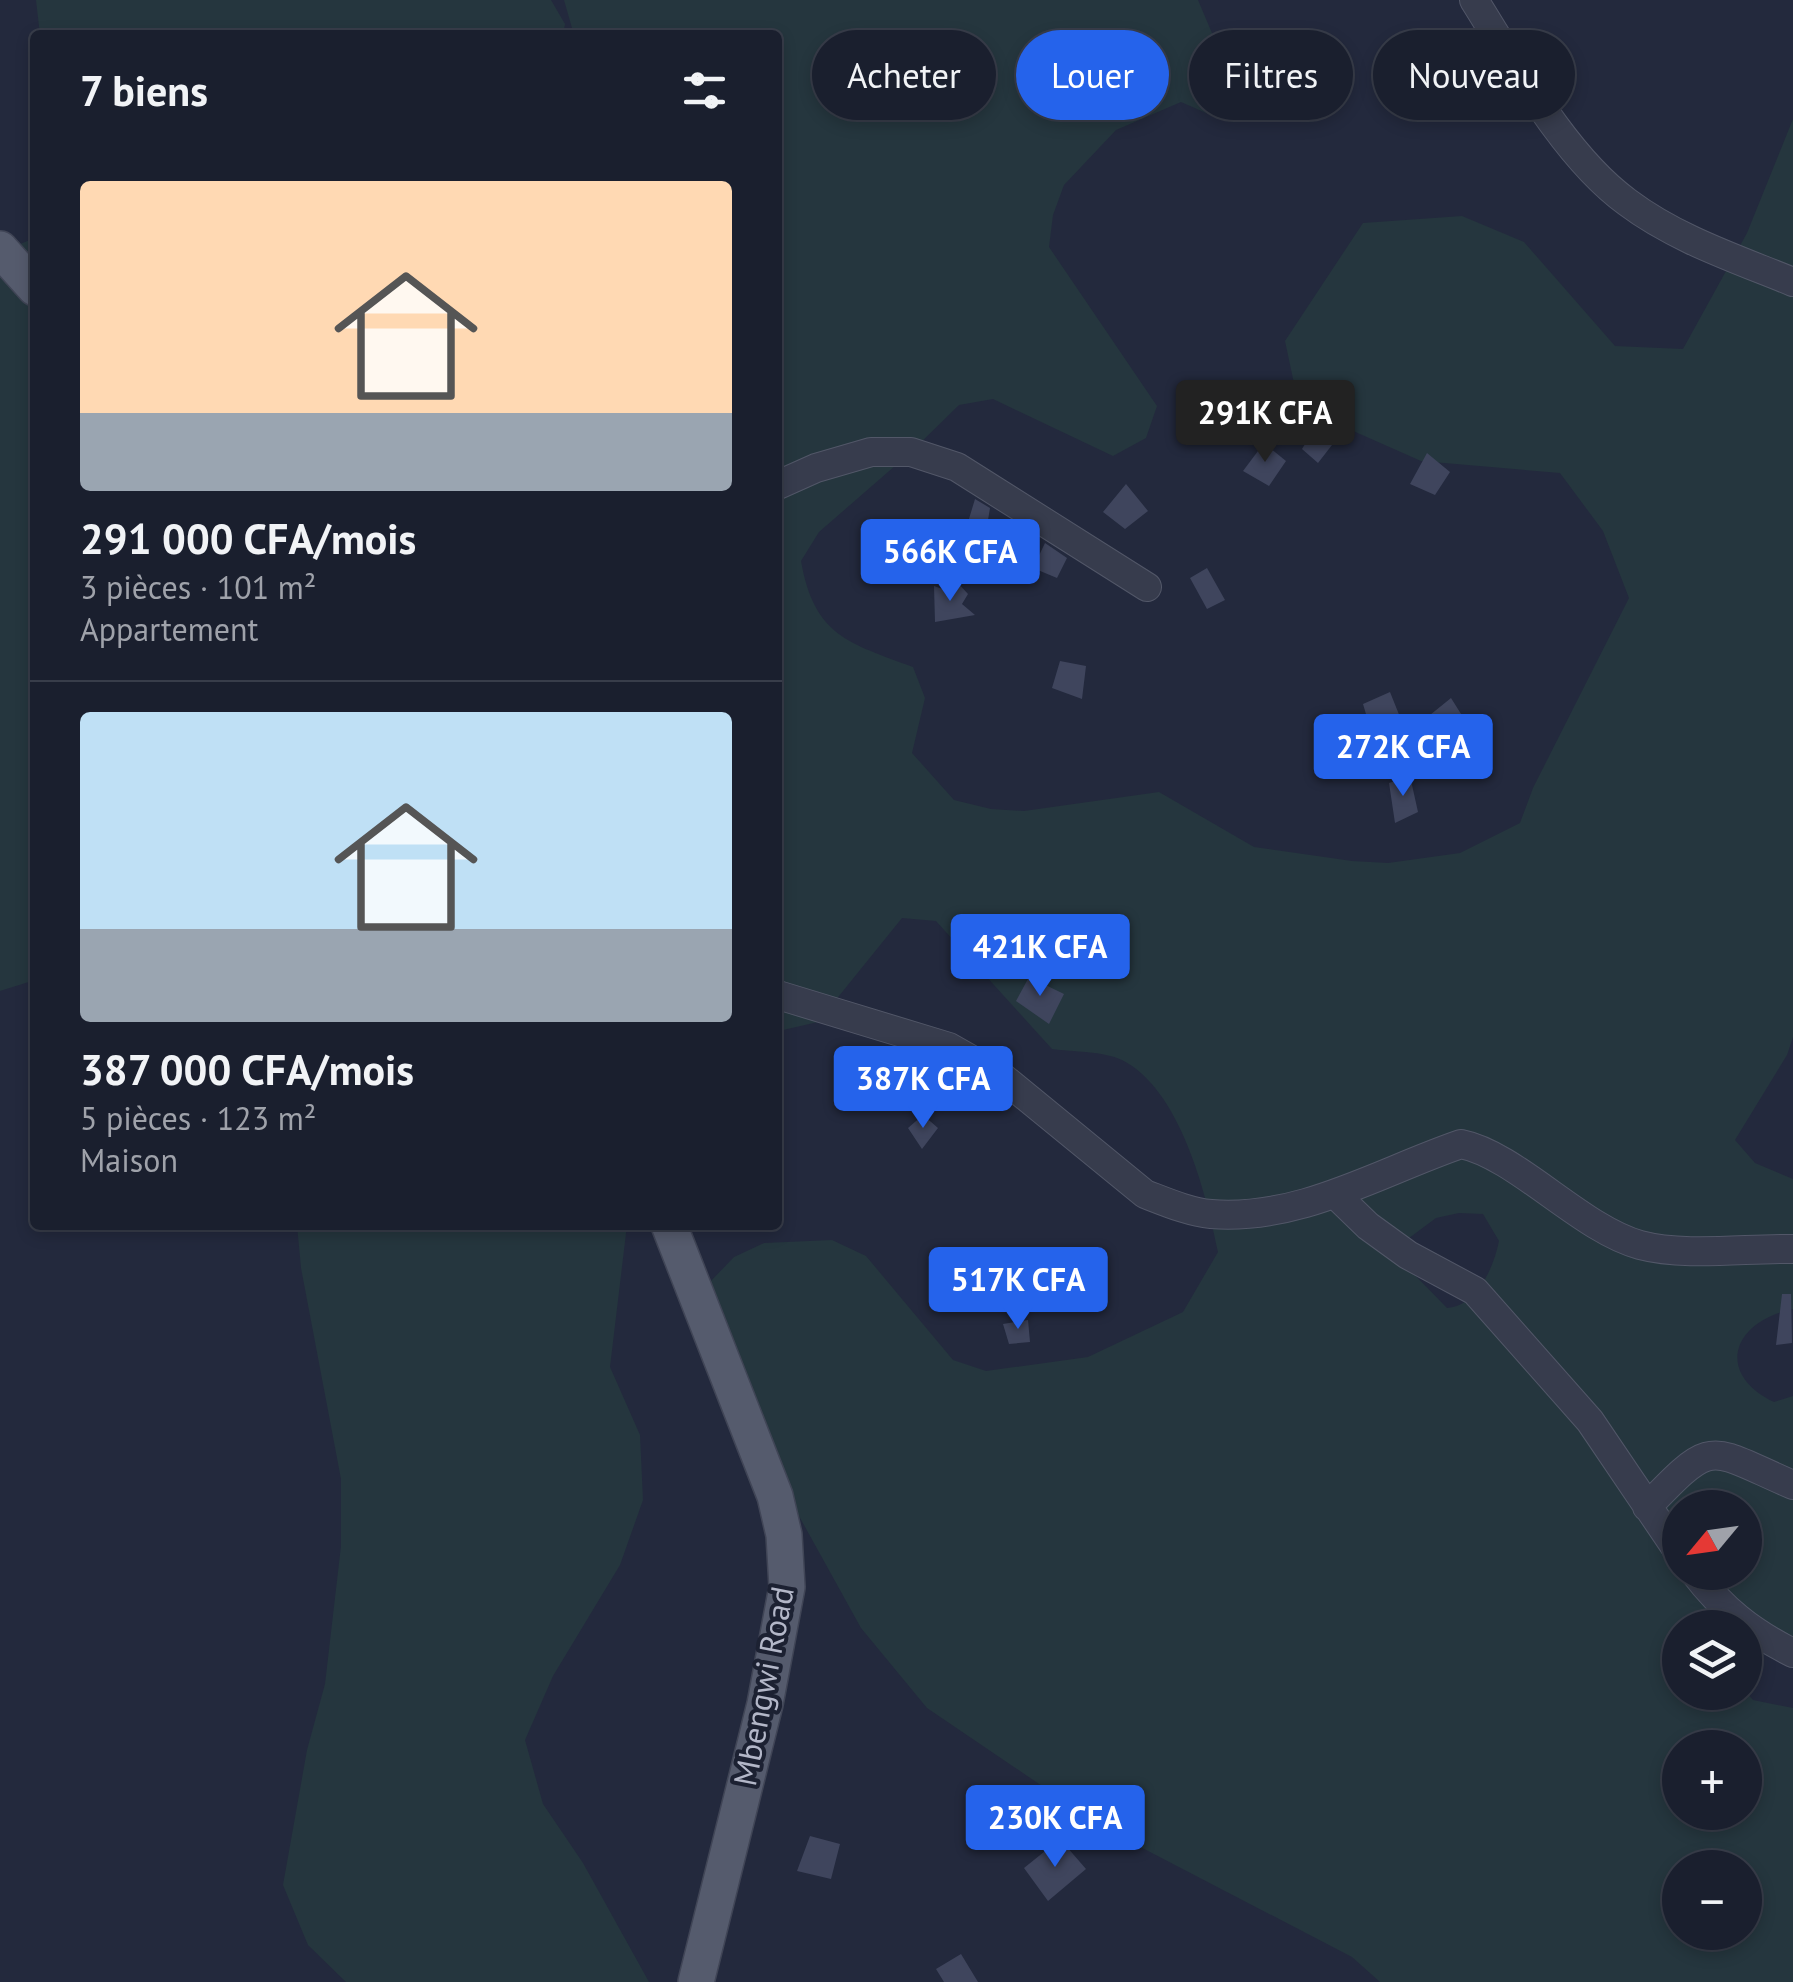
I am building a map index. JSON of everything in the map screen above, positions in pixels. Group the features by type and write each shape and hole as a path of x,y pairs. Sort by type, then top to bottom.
{"main road":[{"path":"0,249 30,282"},
{"name":"Mbengwi Road","path":"671,1230 775,1496 784,1536 788,1587 765,1704 696,1982"}],"street":[{"path":"1474,0 1543,109 1624,201 1662,226 1793,282"},
{"path":"782,483 816,468 871,452 911,452 957,467 1147,587"},
{"path":"782,996 949,1047 1002,1077 1145,1194 1174,1205 1210,1214 1264,1212 1336,1195 1461,1144 1479,1148 1554,1199 1638,1245 1684,1250 1793,1249"},
{"path":"1336,1195 1368,1226 1408,1255 1475,1291 1590,1422 1662,1528"},
{"path":"1647,1507 1703,1455 1718,1453 1793,1485"},
{"path":"1708,1590 1741,1623 1793,1652"}],"shaded area":[{"path":"36,0 551,0 565,24 564,30 39,30"},
{"path":"564,0 1198,0 1211,30 1189,30 1189,106 1181,102 1169,107 1169,30 1016,30 1016,120 1139,120 1116,130 1064,185 1053,215 1049,247 1157,406 1146,438 1113,456 993,399 959,405 819,532 801,561 815,606 825,621 853,643 913,667 925,698 912,753 954,800 991,809 1024,811 1159,792 1254,847 1352,861 1388,863 1460,853 1520,823 1533,788 1629,598 1603,531 1560,473 1421,461 1299,407 1285,341 1363,223 1462,216 1524,242 1615,346 1683,349 1747,233 1793,119 1793,1037 1787,1055 1735,1140 1755,1163 1793,1179 1793,1309 1756,1325 1745,1336 1738,1363 1743,1377 1755,1390 1774,1402 1793,1396 1793,1663 1769,1650 1762,1651 1762,1610 1662,1610 1662,1710 1762,1710 1762,1702 1793,1708 1793,1982 1380,1982 1352,1957 1104,1828 927,1708 861,1628 706,1348 710,1282 734,1257 764,1243 832,1240 866,1256 953,1360 986,1371 1088,1357 1183,1312 1218,1252 1198,1173 1175,1118 1160,1094 1122,1060 1097,1053 1052,1049 936,921 902,918 818,1022 782,1029 782,30 573,30","holes":["1459,1213 1483,1214 1499,1241 1493,1262 1475,1293 1458,1306 1447,1308 1406,1266 1405,1241 1436,1218"]},
{"path":"30,240 30,982 0,991 0,252"},
{"path":"297,1230 626,1230 610,1367 640,1435 643,1500 620,1565 553,1676 525,1740 543,1804 583,1863 649,1982 346,1982 308,1945 283,1885 307,1750 325,1684 341,1546 341,1479 301,1268"}],"building":[{"path":"1316,426 1339,436 1318,463 1302,449"},
{"path":"1264,443 1286,461 1269,486 1243,471"},
{"path":"1427,453 1450,472 1435,495 1410,484"},
{"path":"1126,484 1148,511 1125,529 1103,512"},
{"path":"975,499 990,508 986,532 965,532"},
{"path":"1045,543 1067,558 1057,578 1033,568"},
{"path":"1207,568 1225,600 1207,609 1190,578"},
{"path":"957,582 968,594 962,604 975,615 935,622 934,586 948,591"},
{"path":"1060,661 1086,666 1082,699 1052,688"},
{"path":"1390,692 1402,722 1371,731 1363,704"},
{"path":"1451,698 1473,733 1450,750 1430,715"},
{"path":"1410,776 1418,812 1395,823 1389,783"},
{"path":"1029,977 1064,994 1049,1024 1016,1001"},
{"path":"923,1115 938,1128 922,1149 908,1128"},
{"path":"1782,1294 1791,1294 1792,1343 1776,1345"},
{"path":"1028,1320 1030,1342 1009,1344 1003,1324"},
{"path":"810,1836 840,1844 831,1879 797,1871"},
{"path":"1060,1839 1086,1869 1048,1901 1024,1868"},
{"path":"961,1954 978,1982 944,1982 936,1969"}]}
